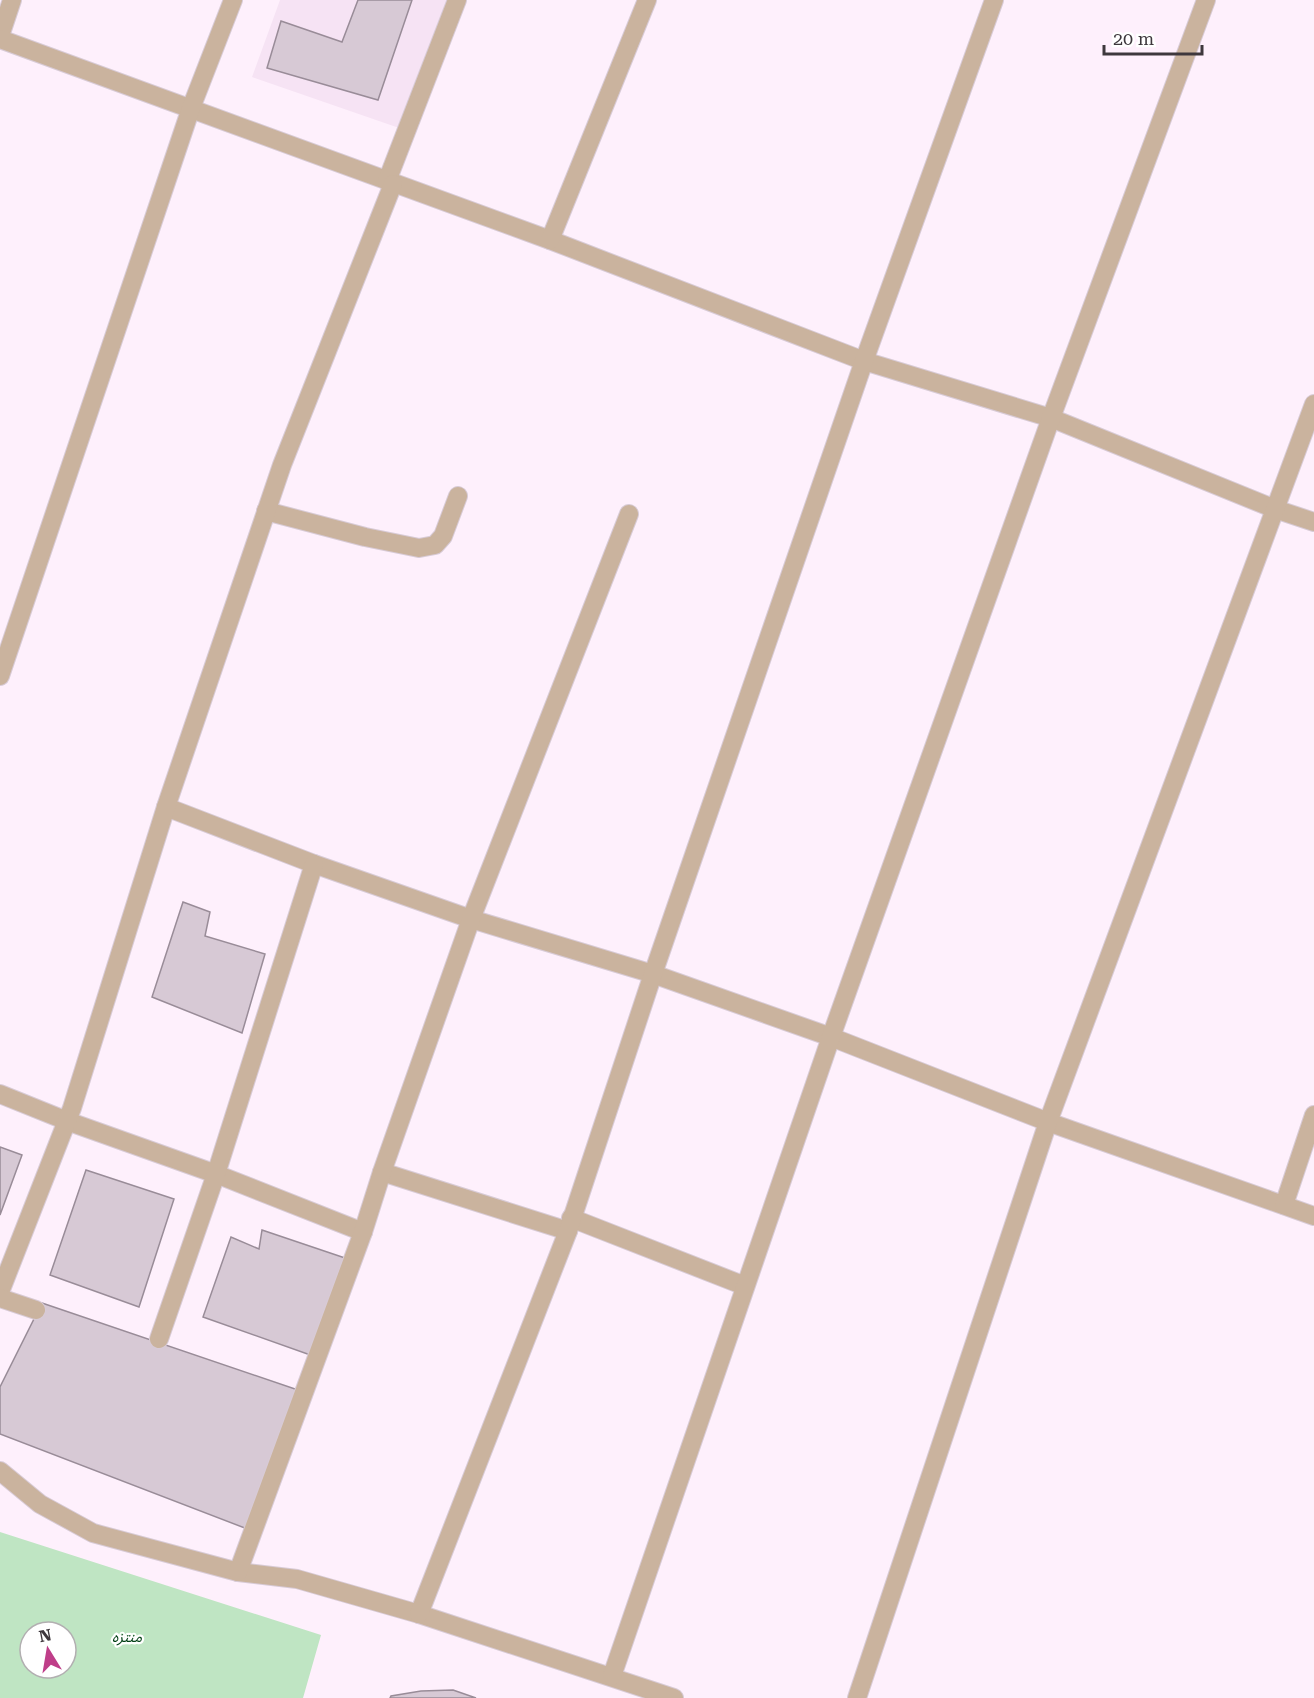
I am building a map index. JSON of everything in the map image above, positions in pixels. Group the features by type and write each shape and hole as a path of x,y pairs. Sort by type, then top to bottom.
{"street":[{"path":"12,0 0,38 550,240 864,361 1051,417 1275,509 1314,522"},
{"path":"0,676 191,108 233,0"},
{"path":"0,1292 66,1121 166,807 282,465 457,0"},
{"path":"550,240 647,0"},
{"path":"419,1614 570,1224 653,974 864,361 994,0"},
{"path":"612,1676 831,1037 1051,417 1206,0"},
{"path":"857,1698 1048,1122 1314,404"},
{"path":"266,511 365,537 419,548 435,545 443,536 458,495"},
{"path":"238,1572 363,1232 471,919 629,514"},
{"path":"166,807 314,864 471,919 653,974 831,1037 1048,1122 1314,1216"},
{"path":"159,1339 216,1174 314,864"},
{"path":"0,1094 66,1121 216,1174 363,1232"},
{"path":"1284,1205 1314,1115"},
{"path":"382,1172 570,1224 745,1286"},
{"path":"0,1298 36,1310"},
{"path":"0,1472 40,1504 93,1533 238,1572 297,1579 419,1614 674,1698"}],"shaded area":[{"path":"280,0 447,0 402,129 252,77"}],"green space":[{"name":"منتزه","path":"0,1532 321,1635 303,1698 0,1698"}],"building":[{"path":"358,0 412,0 378,100 267,68 281,21 342,42"},
{"path":"183,902 210,912 205,936 265,954 242,1033 152,997"},
{"path":"0,1147 22,1155 0,1215"},
{"path":"86,1170 174,1199 139,1307 50,1275"},
{"path":"262,1230 348,1259 316,1357 203,1317 231,1237 259,1249"},
{"path":"42,1303 298,1390 250,1530 0,1434 0,1387"},
{"path":"453,1690 476,1698 390,1698 421,1691"}]}
